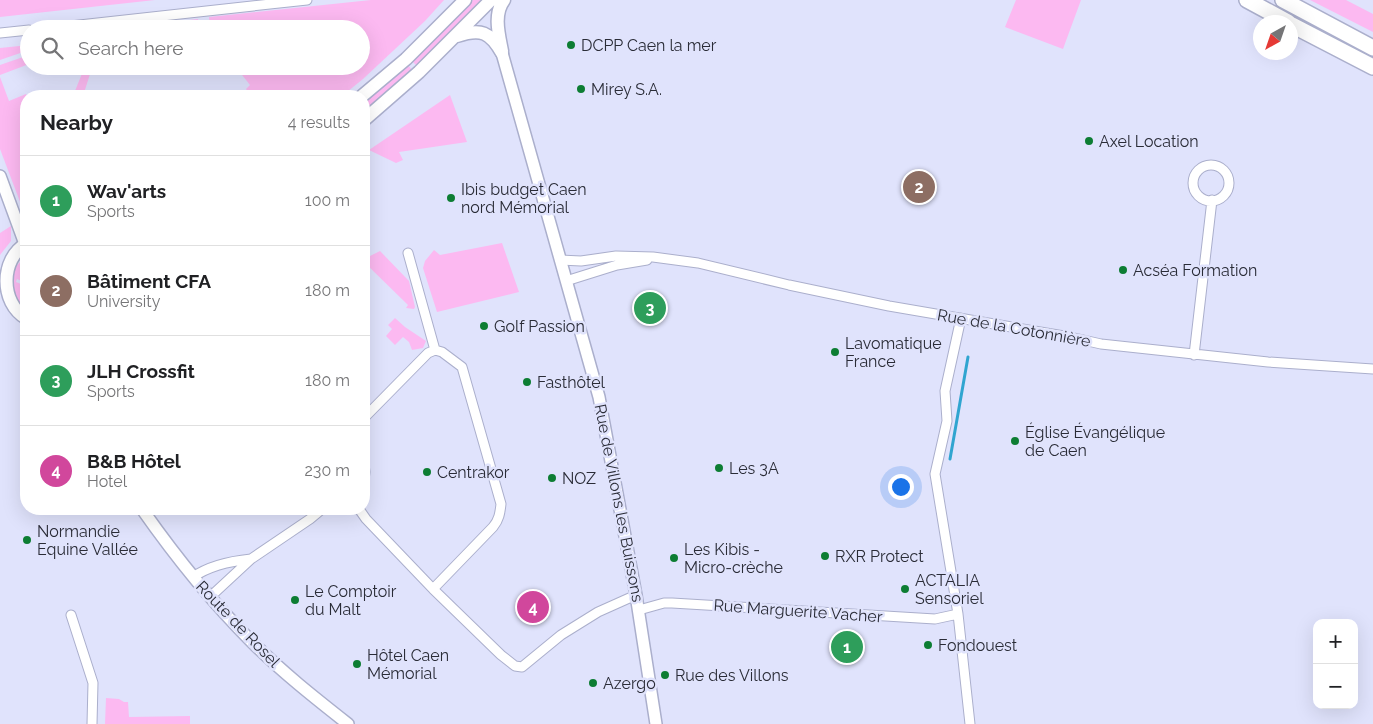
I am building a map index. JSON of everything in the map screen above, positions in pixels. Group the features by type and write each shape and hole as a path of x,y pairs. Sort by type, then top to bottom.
{"highway":[{"path":"1247,0 1274,15"},
{"path":"1283,0 1373,48"},
{"path":"1298,28 1373,67"}],"main road":[{"path":"370,90 406,59 465,0"},
{"path":"370,115 457,36 491,0"},
{"path":"502,53 498,20 501,4 504,0"},
{"path":"457,36 474,32 485,34 491,38 502,53"},
{"path":"20,247 7,259 0,282 4,297 14,310 20,314"},
{"path":"0,310 14,310"}],"street":[{"path":"125,20 307,0"},
{"path":"0,34 20,31"},
{"name":"Rue de Villons les Buissons","path":"502,53 599,397 639,610 656,724"},
{"path":"1208,165 1219,167 1227,175 1228,181 1226,192 1212,200 1201,197 1194,187 1194,176 1208,165"},
{"path":"0,176 20,228"},
{"path":"1194,355 1212,200"},
{"path":"408,253 435,350"},
{"name":"Rue de la Cotonnière","path":"560,260 581,261 636,256 698,263 845,297 1101,344 1268,362 1373,368"},
{"name":"Rue de la Cotonnière","path":"566,281 617,265 659,258"},
{"path":"961,318 945,391 946,421 935,474 958,614 970,724"},
{"path":"370,412 428,353 435,350 442,352 462,367 501,504 498,521 433,589"},
{"name":"Route de Rosel","path":"146,515 193,577 252,642 348,724"},
{"path":"210,597 251,559 315,515"},
{"path":"363,515 433,589 515,666 522,667 561,634 598,612 636,595"},
{"path":"193,577 200,572 227,563 251,559"},
{"name":"Rue Marguerite Vacher","path":"639,610 664,603 672,603 935,619 958,614"},
{"path":"70,615 93,683 92,724"}],"shaded area":[{"path":"0,0 155,0 0,17"},
{"path":"371,0 444,0 425,21 370,72 370,20 209,20 209,17"},
{"path":"473,0 484,0 418,67 412,61"},
{"path":"1016,0 1081,0 1063,49 1005,27"},
{"path":"1310,0 1346,0 1373,14 1373,32"},
{"path":"20,46 20,53 0,60 0,48"},
{"path":"20,58 20,67 0,75 0,65"},
{"path":"407,64 413,71 370,109 370,97"},
{"path":"81,75 90,75 85,90 75,90"},
{"path":"242,75 367,75 349,90 247,90 250,85"},
{"path":"0,77 9,101 20,96 20,202 0,149"},
{"path":"450,95 467,142 399,152 403,160 396,163 370,149"},
{"path":"11,226 11,241 0,255 0,233"},
{"path":"502,243 519,292 437,312 423,268 425,261 434,250 440,255"},
{"path":"380,251 409,281 414,309 406,308 408,305 370,268 370,256"},
{"path":"19,263 20,280 17,279 16,282 20,284 20,304 16,298 12,283 12,276"},
{"path":"395,318 426,341 423,348 412,350 409,342 403,337 395,345 386,336 392,329 388,325"},
{"path":"106,698 128,702 129,717 190,716 190,724 105,724"}],"waterway":[{"path":"950,459 968,357"}],"place":[{"name":"DCPP Caen la mer","path":"571,45"},
{"name":"Mirey S.A.","path":"581,89"},
{"name":"Axel Location","path":"1089,141"},
{"name":"Bâtiment CFA","path":"919,187"},
{"name":"Ibis budget Caen nord Mémorial","path":"451,198"},
{"name":"Acséa Formation","path":"1123,270"},
{"name":"JLH Crossfit","path":"650,308"},
{"name":"Golf Passion","path":"484,326"},
{"name":"Lavomatique France","path":"835,352"},
{"name":"Fasthôtel","path":"527,382"},
{"name":"Église Évangélique de Caen","path":"1015,441"},
{"name":"Les 3A","path":"719,468"},
{"name":"Centrakor","path":"427,472"},
{"name":"NOZ","path":"552,478"},
{"name":"Normandie Equine Vallée","path":"27,540"},
{"name":"RXR Protect","path":"825,556"},
{"name":"Les Kibis - Micro-crèche","path":"674,558"},
{"name":"ACTALIA Sensoriel","path":"905,589"},
{"name":"Le Comptoir du Malt","path":"295,600"},
{"name":"B&B Hôtel","path":"533,607"},
{"name":"Fondouest","path":"928,645"},
{"name":"Wav'arts","path":"847,647"},
{"name":"Hôtel Caen Mémorial","path":"357,664"},
{"name":"Rue des Villons","path":"665,675"},
{"name":"Azergo","path":"593,683"}]}
